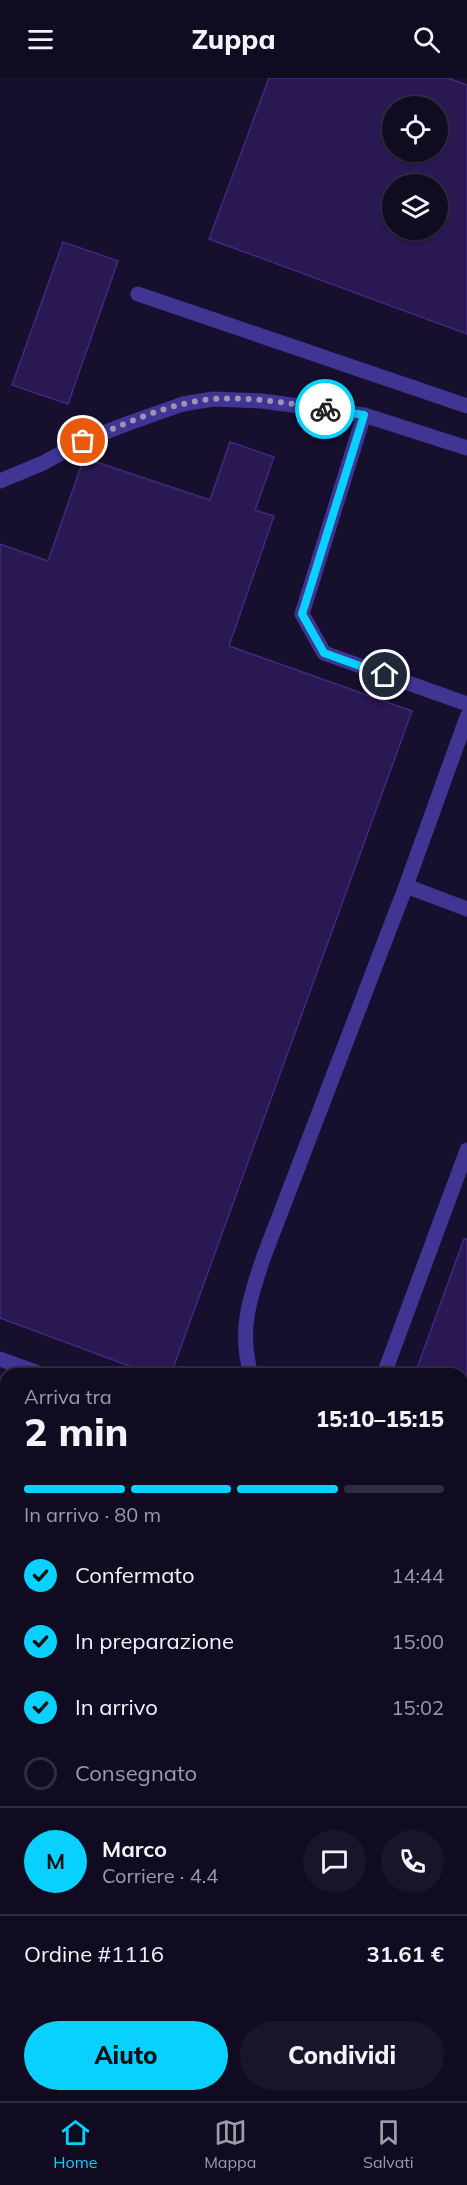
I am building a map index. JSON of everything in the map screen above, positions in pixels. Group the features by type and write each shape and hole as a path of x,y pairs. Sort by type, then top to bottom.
{"street":[{"path":"138,294 467,406"},
{"path":"0,481 43,463 83,441 183,404 213,399 262,401 364,415 467,448"},
{"path":"364,415 302,614 324,653 467,704"},
{"path":"249,1368 244,1332 248,1305 264,1256 406,886 467,717"},
{"path":"406,886 467,909"},
{"path":"386,1368 467,1150"},
{"path":"0,1359 25,1368"}],"building":[{"path":"269,78 448,78 467,85 467,334 209,239"},
{"path":"63,242 118,261 68,404 12,385"},
{"path":"230,442 274,457 255,510 274,516 229,646 412,711 173,1368 135,1368 0,1318 0,544 48,561 84,458 210,500"},
{"path":"464,1239 467,1239 467,1368 417,1368"}],"way so far":[{"path":"83,441 183,404 213,399 262,401 325,409"}],"route":[{"path":"325,409 364,415 302,614 324,653 385,675"}]}
